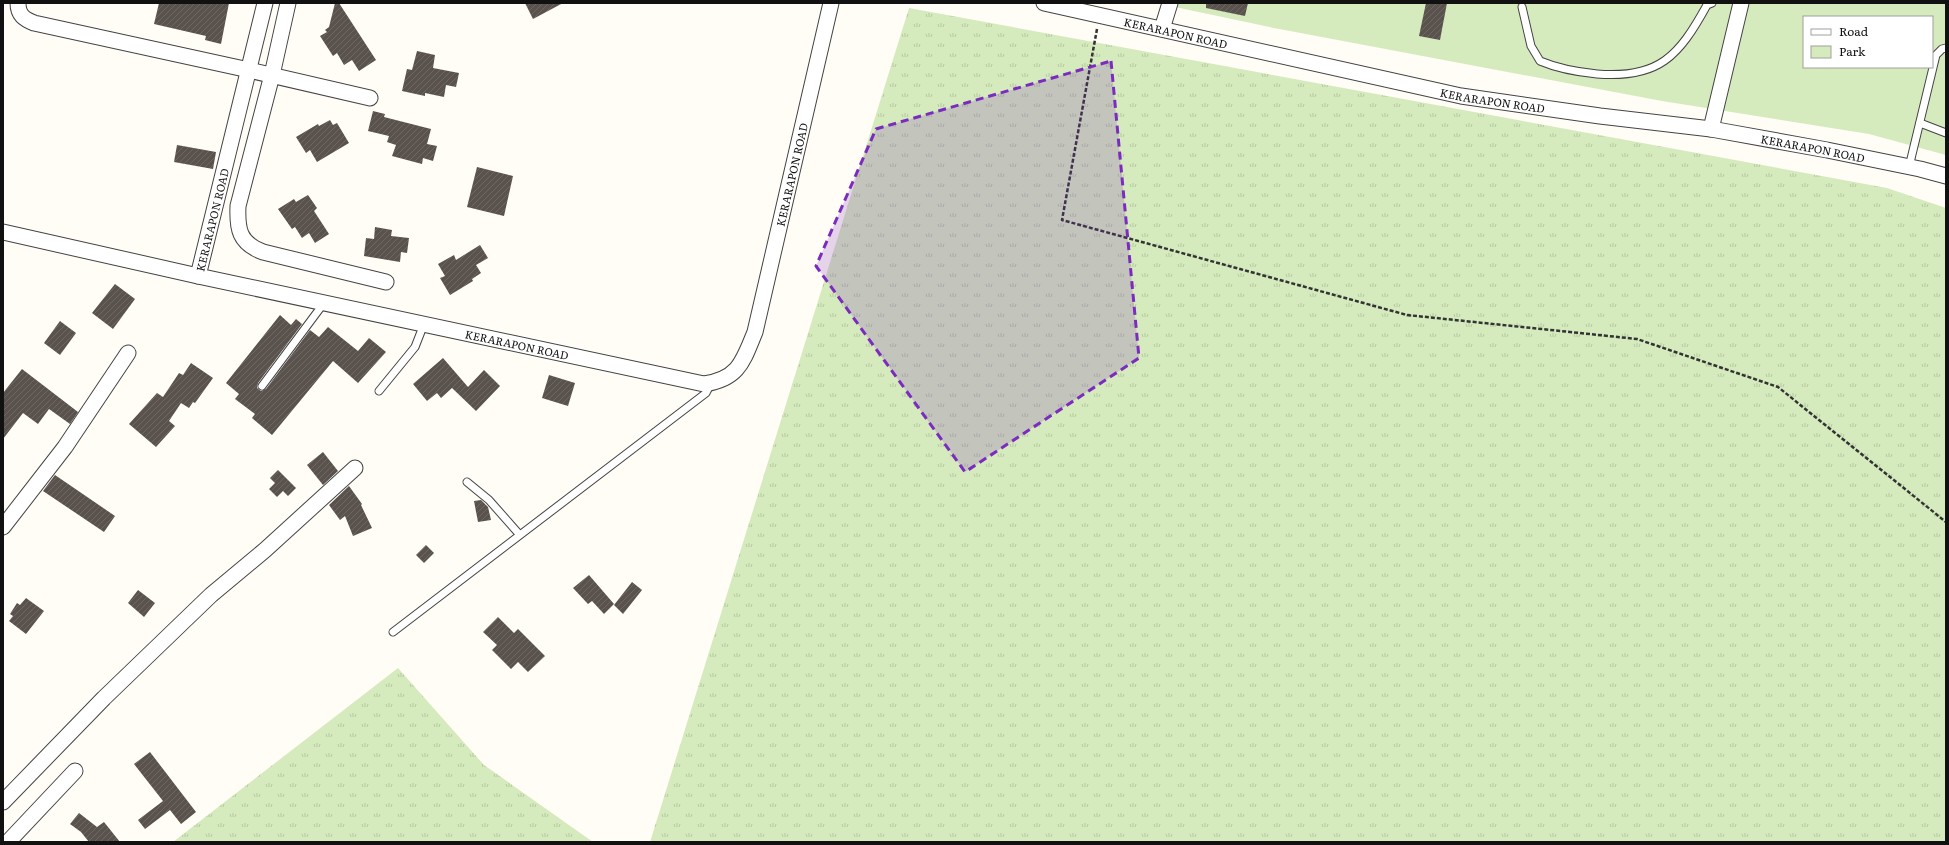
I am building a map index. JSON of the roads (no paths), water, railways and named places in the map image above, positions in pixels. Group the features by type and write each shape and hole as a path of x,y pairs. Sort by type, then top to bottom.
{"street":[{"path":"18,3 19,12 24,19 34,23 370,98"},
{"name":"KERARAPON ROAD","path":"265,3 198,276 704,384 726,378 737,369 755,332 831,3"},
{"path":"288,3 272,75 238,206 237,224 240,234 253,249 386,282"},
{"name":"KERARAPON ROAD","path":"1044,3 1461,96 1600,116 1711,129 1909,167 1946,176"},
{"path":"1162,29 1170,3"},
{"path":"1711,129 1741,3"},
{"path":"3,232 198,276"},
{"path":"3,527 65,447 128,353"},
{"path":"3,802 115,688 210,595 271,545 355,468"},
{"path":"8,842 75,771"}],"lane":[{"path":"1522,7 1531,46 1540,61 1566,70 1618,76 1643,72 1661,64 1690,36 1708,5 1712,3"},
{"path":"1933,68 1936,55 1942,49 1946,48"},
{"path":"1909,167 1933,68"},
{"path":"1920,123 1946,133"},
{"path":"262,386 324,303"},
{"path":"379,391 415,347 424,324"},
{"path":"393,632 706,393 712,383"},
{"path":"467,482 489,500 520,534"}]}
